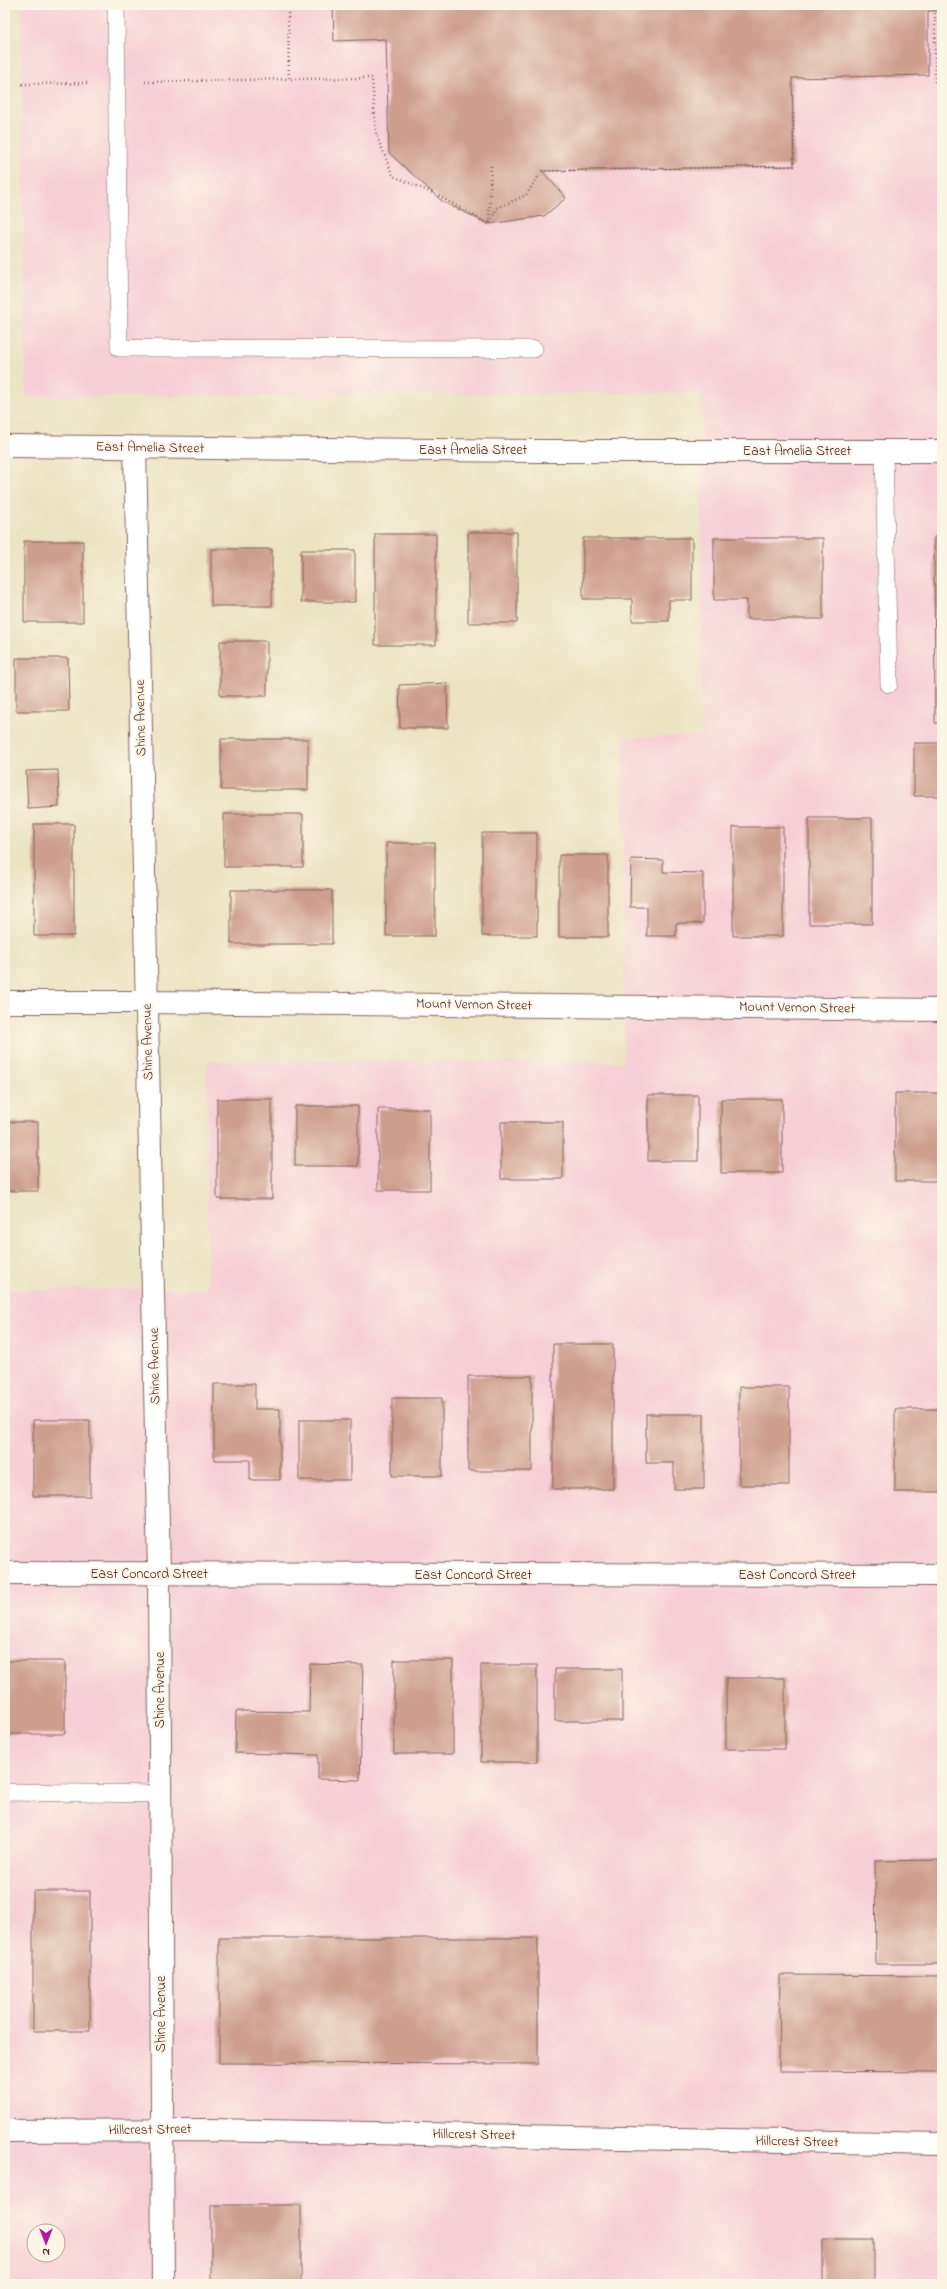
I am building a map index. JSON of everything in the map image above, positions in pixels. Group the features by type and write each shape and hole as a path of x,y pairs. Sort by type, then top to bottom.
{"street":[{"name":"East Amelia Street","path":"5,446 135,448 942,451"},
{"name":"Shine Avenue","path":"135,448 159,1574 163,2284"},
{"name":"Mount Vernon Street","path":"5,1002 148,1002 942,1010"},
{"name":"East Concord Street","path":"5,1573 942,1575"},
{"name":"Hillcrest Street","path":"5,2131 163,2130 942,2144"}],"lane":[{"path":"116,5 119,348 534,349"},
{"path":"884,451 889,684"},
{"path":"5,1792 160,1794"}],"path":[{"path":"288,5 289,79"},
{"path":"935,5 935,83"},
{"path":"22,84 372,78 376,134 393,176 434,193 489,224"},
{"path":"489,224 497,208 526,195 542,171 794,166 793,111"},
{"path":"489,224 491,166"}],"shaded area":[{"path":"21,5 942,5 942,2284 5,2284 5,1290 207,1289 207,1061 624,1062 623,737 701,736 702,393 26,397"}],"building":[{"path":"333,5 942,5 942,11 928,11 928,75 792,78 794,166 542,171 566,198 544,216 489,224 443,202 389,153 386,39 334,41"},
{"path":"468,532 517,532 517,623 468,623"},
{"path":"375,534 436,534 436,645 375,645"},
{"path":"942,536 942,723 935,723 934,537"},
{"path":"583,538 692,538 692,600 669,600 669,621 632,621 632,599 583,599"},
{"path":"714,538 823,538 823,619 747,619 747,600 714,600"},
{"path":"24,541 83,541 83,622 24,622"},
{"path":"211,549 272,549 272,606 211,606"},
{"path":"301,550 355,550 355,602 301,602"},
{"path":"220,641 267,641 267,696 220,696"},
{"path":"16,658 68,658 69,711 16,711"},
{"path":"447,683 448,728 400,728 399,685"},
{"path":"221,739 308,739 308,790 221,790"},
{"path":"914,743 942,743 942,796 914,796"},
{"path":"58,770 59,807 28,809 26,771"},
{"path":"224,814 303,814 303,867 224,867"},
{"path":"809,818 872,818 872,924 809,924"},
{"path":"34,824 74,824 74,936 34,936"},
{"path":"733,827 783,827 783,936 733,936"},
{"path":"482,833 537,833 537,936 482,936"},
{"path":"386,843 435,843 435,936 386,936"},
{"path":"559,855 608,855 608,937 559,937"},
{"path":"631,859 663,860 663,872 703,873 703,923 676,923 676,936 647,936 647,907 630,907"},
{"path":"231,890 332,890 332,944 231,944"},
{"path":"895,1093 942,1093 942,1181 895,1181"},
{"path":"648,1095 698,1095 698,1161 648,1161"},
{"path":"217,1099 272,1099 272,1199 217,1199"},
{"path":"721,1099 782,1099 782,1173 721,1173"},
{"path":"295,1106 358,1106 358,1166 295,1166"},
{"path":"378,1109 430,1109 430,1190 378,1190"},
{"path":"5,1122 38,1122 38,1191 5,1191"},
{"path":"501,1122 563,1122 563,1179 501,1179"},
{"path":"553,1344 613,1344 613,1489 553,1489"},
{"path":"468,1376 532,1376 532,1471 468,1471"},
{"path":"214,1384 255,1384 255,1409 280,1409 280,1480 250,1480 250,1460 214,1460"},
{"path":"739,1387 789,1387 789,1485 739,1485"},
{"path":"392,1398 442,1398 442,1476 392,1476"},
{"path":"895,1409 942,1409 942,1492 895,1492"},
{"path":"646,1414 704,1414 704,1489 674,1489 674,1463 646,1463"},
{"path":"33,1420 90,1420 90,1496 33,1496"},
{"path":"299,1420 350,1420 350,1480 299,1480"},
{"path":"394,1660 453,1660 453,1754 394,1754"},
{"path":"5,1661 65,1661 65,1734 5,1734"},
{"path":"310,1664 363,1665 360,1780 318,1779 318,1755 235,1753 236,1711 309,1712"},
{"path":"481,1665 537,1665 537,1762 481,1762"},
{"path":"555,1669 622,1669 622,1721 555,1721"},
{"path":"726,1678 785,1678 785,1749 726,1749"},
{"path":"942,1860 942,1964 876,1964 875,1861"},
{"path":"33,1891 90,1891 90,2031 33,2031"},
{"path":"219,1938 538,1938 538,2064 219,2063"},
{"path":"780,1975 942,1976 942,2072 779,2071"},
{"path":"211,2205 301,2205 301,2284 211,2284"},
{"path":"823,2239 874,2239 874,2284 823,2284"}]}
